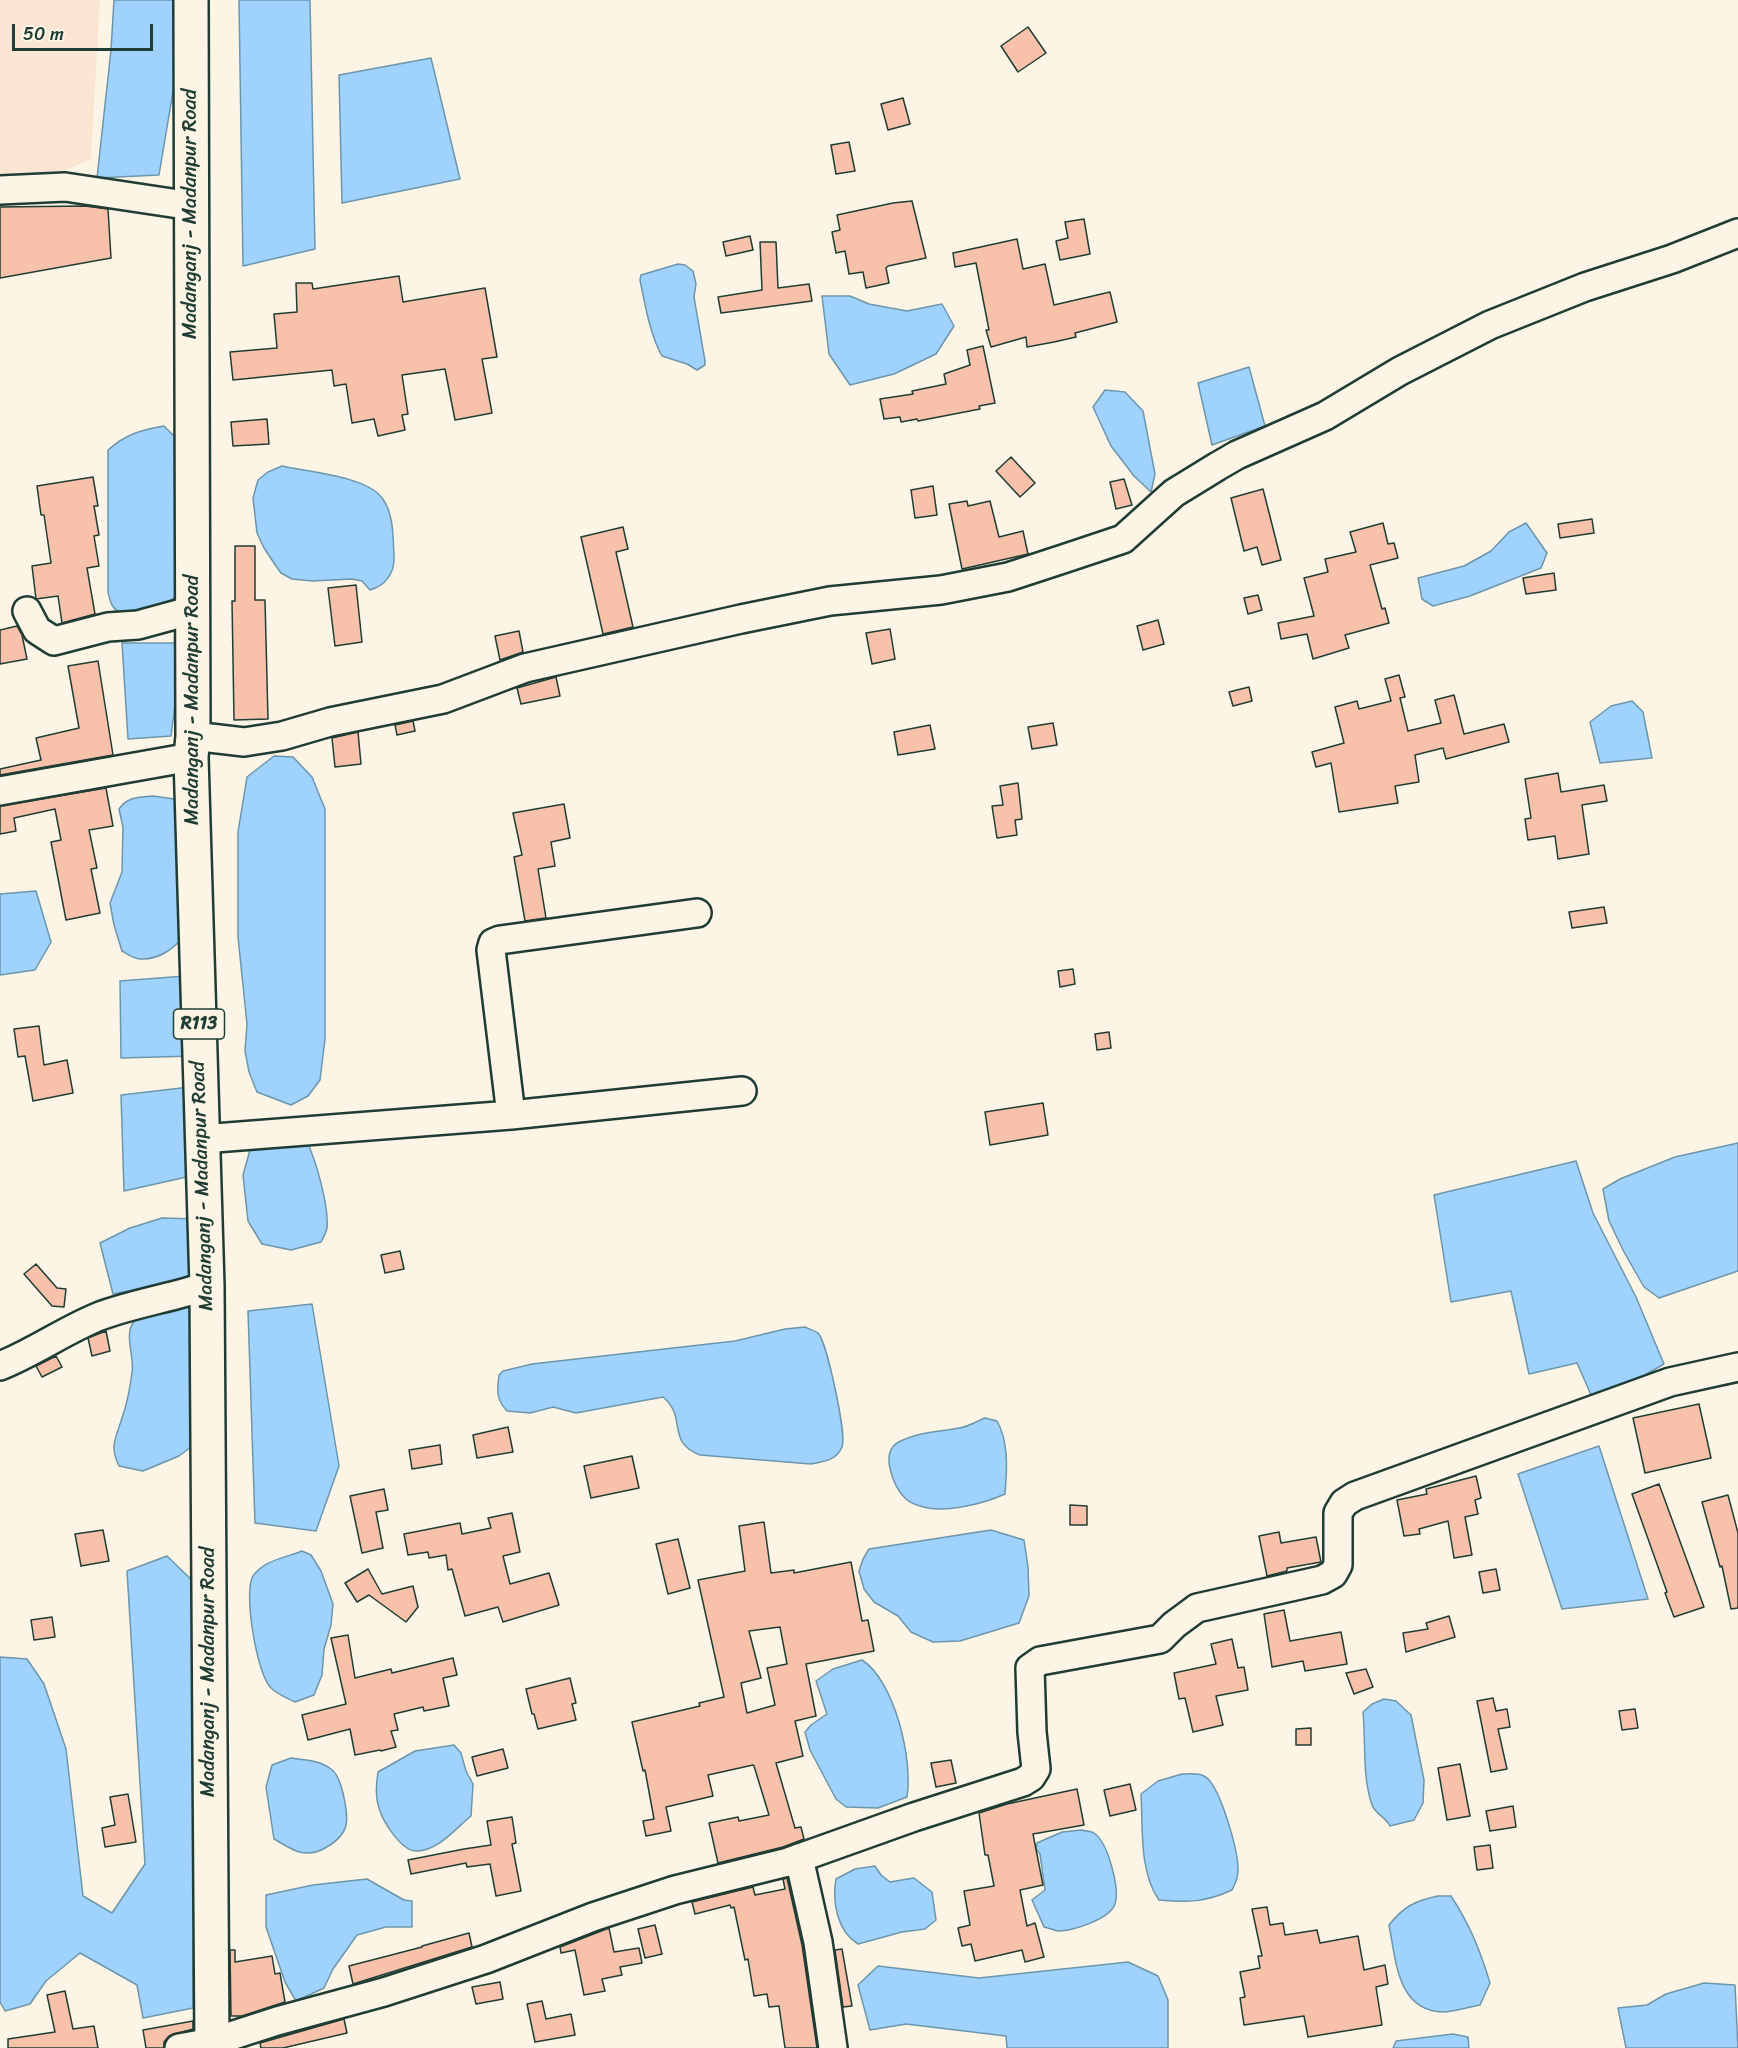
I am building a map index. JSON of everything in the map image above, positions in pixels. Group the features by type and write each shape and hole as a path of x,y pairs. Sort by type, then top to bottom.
{"main road":[{"name":"Madanganj - Madanpur Road","path":"191,0 192,747 207,1287 212,2045"}],"street":[{"path":"0,190 64,187 192,206"},
{"path":"0,791 192,747 282,736 330,723 443,699 525,669 741,619 830,601 941,590 1008,577 1123,539 1174,493 1218,466 1237,455 1325,416 1400,371 1490,325 1585,287 1672,259 1738,233"},
{"path":"27,611 37,630 54,641 108,627 138,625 193,609"},
{"path":"512,1115 491,950 493,943 500,940 697,913"},
{"path":"202,1138 512,1115 742,1091"},
{"path":"0,1366 27,1354 80,1324 132,1305 207,1287"},
{"path":"179,2048 212,2045 407,1985 486,1959 593,1917 675,1890 799,1858 914,1816 1023,1782 1031,1777 1036,1769 1030,1668 1034,1664 1160,1639 1197,1608 1322,1580 1333,1574 1338,1565 1338,1513 1344,1503 1355,1496 1670,1383 1738,1367"},
{"path":"799,1858 818,1942 833,2048"}],"shaded area":[{"path":"0,0 100,0 91,159 56,174 0,180"}],"water":[{"path":"114,0 182,0 180,50 159,175 97,178"},
{"path":"239,0 310,0 315,249 243,266"},
{"path":"431,58 460,179 342,203 339,75"},
{"path":"678,264 685,265 693,271 696,284 694,297 705,361 705,365 697,370 687,364 662,356 651,329 640,280 641,275"},
{"path":"822,296 850,296 869,304 907,311 942,304 954,326 936,354 894,374 850,385 829,354"},
{"path":"1249,367 1265,426 1212,445 1198,383"},
{"path":"1105,390 1125,392 1143,411 1155,474 1151,492 1134,476 1111,446 1093,407"},
{"path":"164,426 178,440 178,464 174,481 178,497 182,592 170,601 143,611 119,612 110,601 108,592 108,450 134,434"},
{"path":"282,466 350,480 374,491 382,498 391,518 394,556 393,568 384,582 370,590 362,581 352,579 313,581 292,579 281,573 257,533 253,498 258,480 268,472"},
{"path":"1526,523 1547,553 1541,568 1470,596 1433,606 1422,599 1418,578 1464,566 1491,551 1509,532"},
{"path":"122,643 183,643 171,736 128,739"},
{"path":"1632,701 1643,712 1652,758 1600,763 1590,722 1611,706"},
{"path":"274,756 293,757 312,777 325,809 325,1039 320,1080 308,1096 291,1105 257,1092 249,1072 245,1051 247,1024 238,937 238,832 247,777"},
{"path":"153,796 174,799 185,806 189,932 167,952 148,959 140,959 122,951 110,903 122,872 123,827 119,809 129,800"},
{"path":"36,891 51,942 35,970 0,975 0,894"},
{"path":"185,976 194,1056 121,1058 120,981"},
{"path":"190,1087 191,1176 124,1191 121,1095"},
{"path":"272,1136 305,1138 321,1183 326,1208 327,1228 321,1242 291,1250 262,1244 248,1221 243,1175 250,1150"},
{"path":"1738,1143 1738,1271 1659,1298 1644,1287 1624,1252 1609,1221 1603,1189 1620,1179 1675,1157"},
{"path":"1576,1161 1593,1213 1636,1297 1664,1364 1595,1404 1577,1363 1529,1374 1511,1291 1451,1302 1434,1195"},
{"path":"162,1218 198,1219 197,1278 113,1294 100,1243 130,1228"},
{"path":"179,1303 192,1305 199,1441 179,1456 143,1471 119,1466 114,1447 127,1402 133,1367 130,1328 142,1315 154,1309"},
{"path":"312,1304 339,1466 316,1531 255,1523 248,1311"},
{"path":"805,1327 818,1333 822,1340 831,1370 843,1439 842,1447 837,1455 829,1460 811,1464 700,1455 683,1443 674,1413 663,1397 576,1413 553,1407 530,1413 507,1411 498,1394 499,1375 503,1371 532,1364 735,1341 785,1329"},
{"path":"985,1418 997,1421 1004,1438 1007,1466 1005,1494 975,1504 940,1509 911,1503 905,1498 890,1470 890,1455 897,1443 927,1433 962,1427"},
{"path":"1599,1446 1648,1599 1562,1609 1518,1474"},
{"path":"991,1530 1024,1540 1029,1596 1019,1623 960,1641 933,1642 911,1632 898,1616 874,1602 864,1589 859,1571 869,1549"},
{"path":"302,1551 311,1555 321,1571 333,1604 331,1625 324,1649 322,1675 314,1695 295,1702 271,1688 261,1667 253,1633 250,1585 253,1576 263,1566"},
{"path":"167,1556 200,1588 207,1934 193,1941 193,2008 143,2018 137,1985 80,1953 46,1981 30,2004 5,2011 0,2002 0,1657 27,1659 44,1684 66,1749 83,1896 112,1913 145,1864 127,1571"},
{"path":"862,1660 874,1670 892,1703 904,1743 907,1763 907,1797 878,1808 846,1807 836,1799 810,1750 805,1732 827,1714 816,1681 833,1669"},
{"path":"1384,1699 1396,1701 1411,1715 1424,1780 1423,1803 1414,1820 1390,1826 1372,1805 1365,1759 1363,1712 1372,1704"},
{"path":"454,1745 461,1753 466,1771 473,1784 471,1816 432,1847 425,1850 411,1850 399,1842 381,1814 376,1794 378,1772 415,1751"},
{"path":"291,1758 316,1762 331,1769 337,1776 343,1793 347,1818 344,1831 333,1843 316,1852 299,1852 274,1839 266,1787 272,1765"},
{"path":"1182,1774 1203,1776 1214,1787 1233,1838 1238,1872 1232,1890 1214,1897 1188,1901 1159,1900 1145,1863 1141,1794 1158,1781"},
{"path":"1081,1830 1094,1833 1104,1846 1112,1866 1116,1888 1115,1904 1106,1915 1073,1929 1058,1931 1044,1927 1032,1900 1045,1890 1040,1854 1036,1849 1037,1843 1062,1832"},
{"path":"875,1866 890,1882 914,1878 932,1892 936,1920 925,1929 902,1932 858,1944 851,1938 845,1932 838,1915 835,1897 836,1879 855,1869"},
{"path":"367,1879 404,1900 412,1901 412,1927 386,1927 357,1935 333,1969 324,1988 296,2001 285,1982 266,1927 266,1895 313,1885"},
{"path":"1438,1896 1451,1896 1464,1917 1478,1949 1490,1983 1480,2005 1447,2012 1428,2009 1416,2003 1401,1981 1389,1925 1410,1905"},
{"path":"1128,1962 1158,1976 1168,2000 1168,2048 1007,2048 1006,2036 906,2024 870,2030 858,1985 878,1966 979,1978"},
{"path":"1704,1983 1735,1985 1738,2048 1626,2048 1618,2008 1647,2005 1666,1994"},
{"path":"1453,2034 1468,2037 1469,2048 1393,2048 1396,2041"}],"building":[{"path":"1028,27 1046,53 1018,72 1001,46"},
{"path":"903,98 910,124 888,130 881,104"},
{"path":"849,142 855,171 836,174 831,145"},
{"path":"912,201 926,258 888,266 886,268 889,283 866,288 863,272 849,274 845,251 836,253 832,232 840,230 837,215"},
{"path":"85,206 108,209 111,258 0,278 0,207"},
{"path":"1084,219 1090,254 1060,260 1056,241 1068,238 1065,222"},
{"path":"750,236 753,250 726,256 723,242"},
{"path":"1017,239 1023,269 1045,264 1054,305 1110,292 1117,322 1075,333 1076,337 1054,342 1027,347 1026,337 991,347 986,330 989,330 976,263 955,267 953,253"},
{"path":"760,242 776,242 778,288 809,284 812,301 721,313 718,297 762,290"},
{"path":"399,276 403,302 485,288 497,357 482,359 492,413 455,420 445,369 402,375 408,414 402,415 405,430 378,436 374,419 352,423 346,384 334,386 332,370 233,380 230,352 277,348 274,314 297,312 296,283 312,283 313,289"},
{"path":"983,346 995,403 979,406 980,409 918,421 917,419 901,422 900,417 884,419 880,399 913,394 912,391 946,384 944,374 970,365 967,350"},
{"path":"267,419 269,444 233,446 231,422"},
{"path":"1011,457 1035,483 1020,497 996,471"},
{"path":"93,477 98,506 94,506 99,535 94,536 99,566 87,568 95,614 62,623 58,596 36,599 32,566 51,563 37,486"},
{"path":"1124,479 1132,505 1116,509 1110,482"},
{"path":"933,486 937,515 915,518 911,490"},
{"path":"1263,489 1281,560 1262,565 1257,547 1244,551 1231,498"},
{"path":"967,501 968,506 990,501 999,537 1023,531 1028,554 962,569 949,504"},
{"path":"1592,519 1594,533 1560,538 1558,524"},
{"path":"1383,523 1388,544 1394,543 1398,558 1370,565 1382,609 1385,608 1389,623 1345,635 1349,648 1313,659 1307,634 1281,639 1278,623 1314,616 1304,578 1328,572 1325,559 1356,552 1350,532"},
{"path":"623,527 628,549 616,552 633,627 603,634 581,537"},
{"path":"235,546 255,546 255,600 265,600 268,719 234,720 232,601 235,601"},
{"path":"1554,573 1556,590 1526,594 1523,578"},
{"path":"356,585 362,642 335,646 328,588"},
{"path":"1258,595 1262,610 1248,614 1244,598"},
{"path":"1158,620 1164,644 1143,650 1137,626"},
{"path":"17,626 22,635 27,659 0,664 0,630"},
{"path":"890,629 895,659 872,664 866,633"},
{"path":"519,631 523,652 500,660 495,636"},
{"path":"98,661 113,755 0,775 0,769 41,760 36,738 79,728 68,666"},
{"path":"1399,675 1405,697 1400,698 1408,731 1441,723 1435,700 1454,695 1464,734 1504,724 1509,742 1446,759 1443,748 1415,755 1419,782 1395,786 1398,803 1339,812 1331,763 1316,767 1312,752 1344,743 1335,707 1357,701 1359,709 1391,701 1385,679"},
{"path":"556,677 560,696 521,704 517,688"},
{"path":"1249,687 1252,701 1233,706 1229,692"},
{"path":"413,721 415,731 397,735 395,725"},
{"path":"1053,723 1057,745 1032,749 1028,727"},
{"path":"930,725 935,749 898,755 894,732"},
{"path":"358,732 361,764 335,767 332,738"},
{"path":"1558,773 1561,792 1604,785 1607,801 1582,805 1589,854 1558,859 1555,836 1528,840 1525,819 1531,818 1525,779"},
{"path":"1018,783 1022,819 1015,820 1017,835 997,838 992,806 1003,805 1000,786"},
{"path":"106,788 113,826 89,830 97,868 91,869 100,913 66,920 51,842 61,840 55,809 14,818 16,831 0,834 0,806"},
{"path":"564,804 570,838 551,842 555,866 538,869 546,918 525,921 514,857 522,855 513,813"},
{"path":"1604,907 1607,923 1572,928 1569,912"},
{"path":"1073,969 1075,984 1060,987 1058,971"},
{"path":"39,1026 44,1065 67,1060 73,1093 33,1101 25,1056 18,1057 14,1029"},
{"path":"1109,1032 1111,1048 1097,1050 1095,1034"},
{"path":"1043,1103 1048,1135 990,1145 985,1112"},
{"path":"400,1251 404,1269 385,1273 381,1255"},
{"path":"36,1264 57,1288 66,1289 64,1307 52,1306 24,1274"},
{"path":"106,1331 110,1351 92,1356 88,1338"},
{"path":"56,1356 62,1367 42,1377 36,1366"},
{"path":"1699,1404 1711,1458 1645,1473 1633,1418"},
{"path":"508,1427 513,1452 477,1458 473,1435"},
{"path":"440,1445 442,1464 412,1469 409,1450"},
{"path":"632,1456 639,1488 591,1498 584,1466"},
{"path":"1476,1476 1481,1498 1475,1500 1478,1514 1465,1517 1472,1555 1454,1558 1448,1521 1419,1529 1420,1534 1404,1536 1397,1500 1427,1494 1426,1489"},
{"path":"1659,1484 1704,1607 1674,1617 1632,1494"},
{"path":"384,1489 388,1510 376,1512 383,1548 362,1553 350,1496"},
{"path":"1728,1495 1738,1533 1738,1608 1731,1609 1722,1566 1720,1567 1702,1502"},
{"path":"1070,1505 1087,1506 1087,1525 1070,1525"},
{"path":"512,1513 520,1552 503,1556 510,1584 549,1573 559,1605 503,1622 498,1607 465,1616 452,1569 448,1570 446,1555 429,1558 428,1552 408,1555 404,1534 460,1523 462,1534 491,1528 488,1518"},
{"path":"764,1522 771,1573 794,1570 794,1573 851,1562 862,1621 868,1620 874,1651 806,1664 816,1716 795,1721 803,1756 776,1763 795,1828 801,1827 804,1839 783,1847 718,1863 709,1823 738,1817 739,1821 769,1815 754,1766 708,1775 713,1796 666,1807 671,1831 646,1836 643,1821 654,1819 645,1770 643,1771 632,1722 700,1706 699,1703 724,1697 698,1580 745,1571 739,1526","holes":["780,1627 787,1664 767,1668 775,1705 747,1713 741,1683 761,1678 749,1631"]},
{"path":"103,1530 109,1561 81,1566 75,1534"},
{"path":"1279,1532 1281,1543 1316,1537 1321,1562 1287,1568 1287,1571 1267,1576 1259,1536"},
{"path":"678,1539 690,1588 668,1594 656,1544"},
{"path":"368,1569 382,1594 413,1586 418,1607 406,1622 369,1595 357,1602 345,1583"},
{"path":"1496,1569 1500,1590 1483,1593 1479,1572"},
{"path":"1284,1610 1290,1641 1341,1632 1347,1664 1305,1671 1303,1661 1272,1667 1264,1614"},
{"path":"1449,1616 1455,1637 1406,1652 1403,1633 1428,1629 1426,1623"},
{"path":"52,1617 55,1637 34,1640 31,1620"},
{"path":"348,1635 355,1678 391,1669 392,1673 453,1658 457,1675 443,1678 449,1706 424,1711 423,1707 394,1714 398,1730 391,1731 396,1747 381,1751 355,1755 350,1729 308,1740 302,1715 346,1704 331,1638"},
{"path":"1232,1639 1238,1668 1244,1667 1248,1690 1216,1696 1223,1725 1193,1732 1185,1698 1179,1699 1174,1673 1216,1664 1211,1644"},
{"path":"1366,1669 1373,1687 1354,1694 1346,1673"},
{"path":"570,1678 576,1703 572,1704 576,1720 538,1729 526,1689"},
{"path":"1493,1698 1496,1711 1507,1709 1510,1727 1498,1729 1507,1769 1491,1772 1477,1701"},
{"path":"1635,1709 1638,1728 1622,1730 1619,1711"},
{"path":"1311,1728 1311,1745 1296,1745 1296,1729"},
{"path":"503,1749 508,1768 477,1776 472,1757"},
{"path":"951,1760 956,1783 936,1787 931,1763"},
{"path":"1460,1764 1470,1816 1447,1820 1438,1768"},
{"path":"1130,1784 1136,1810 1110,1816 1104,1790"},
{"path":"1077,1789 1084,1825 1033,1834 1043,1885 1020,1890 1027,1926 1035,1923 1044,1957 1025,1962 1022,1950 975,1961 971,1944 962,1946 958,1928 970,1925 964,1891 994,1886 988,1855 985,1855 979,1813 1007,1804"},
{"path":"128,1794 136,1842 105,1847 102,1828 115,1825 110,1797"},
{"path":"1513,1806 1516,1827 1490,1831 1486,1811"},
{"path":"512,1817 516,1843 512,1844 521,1891 496,1896 490,1864 467,1867 466,1863 411,1874 408,1860 491,1845 487,1821"},
{"path":"1490,1845 1493,1868 1477,1870 1474,1847"},
{"path":"787,1878 802,1945 817,2048 785,2048 779,2006 769,2007 767,1994 754,1996 748,1959 745,1960 734,1907 731,1908 730,1905 695,1914 692,1902 753,1887 755,1895 785,1889 783,1879"},
{"path":"1267,1907 1270,1925 1283,1923 1285,1935 1317,1930 1320,1943 1358,1936 1364,1970 1385,1965 1388,1984 1376,1987 1382,2025 1308,2037 1304,2016 1244,2025 1240,1998 1245,1997 1240,1972 1260,1968 1258,1956 1262,1956 1252,1909"},
{"path":"655,1925 662,1954 645,1958 638,1929"},
{"path":"609,1928 614,1952 639,1948 642,1963 620,1967 622,1975 602,1979 605,1991 584,1995 575,1950 561,1953 560,1947"},
{"path":"469,1933 472,1947 353,1984 349,1966"},
{"path":"842,1949 852,2006 843,2007 835,1950"},
{"path":"230,1950 235,1950 235,1962 272,1956 275,1974 280,1973 285,2002 242,2016 231,2016"},
{"path":"500,1982 503,1999 476,2004 472,1987"},
{"path":"65,1991 73,2029 94,2026 98,2048 8,2048 8,2039 55,2032 47,1995"},
{"path":"542,2001 546,2019 571,2014 575,2035 535,2042 527,2004"},
{"path":"344,2019 347,2033 283,2048 261,2048 260,2043"},
{"path":"193,2021 193,2029 169,2036 164,2042 164,2048 146,2048 143,2030"}]}
